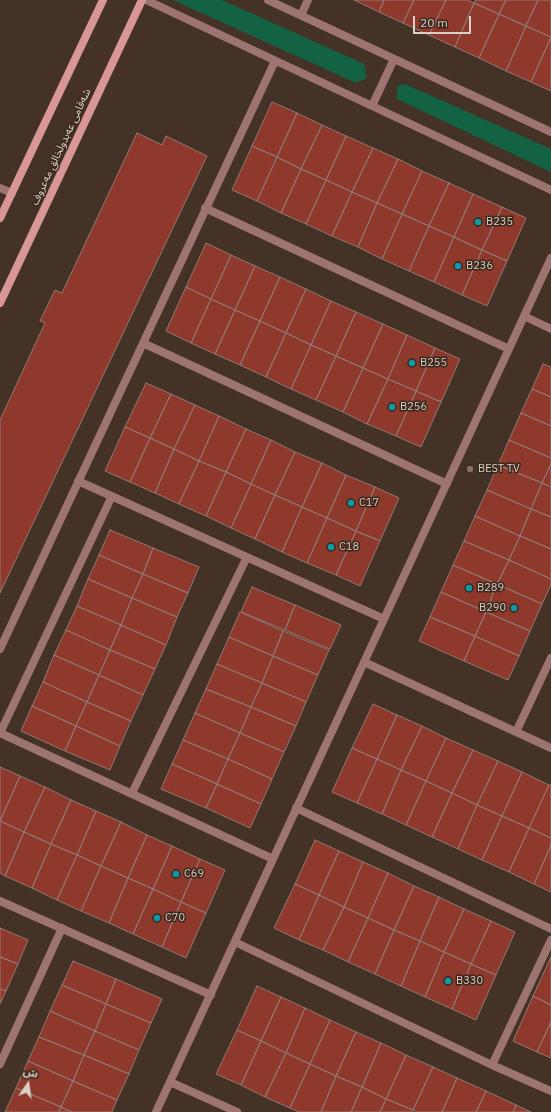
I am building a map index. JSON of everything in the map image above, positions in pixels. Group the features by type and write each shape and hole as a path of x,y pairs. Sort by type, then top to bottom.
{"main road":[{"path":"0,218 103,0"},
{"name":"شەقامی عەبدولخالق مەعروف","path":"0,303 142,0"}],"street":[{"path":"146,0 551,190"},
{"path":"268,0 551,132"},
{"path":"301,15 308,0"},
{"path":"372,106 394,59"},
{"path":"0,649 275,61"},
{"path":"0,188 12,193"},
{"path":"205,208 509,349"},
{"path":"156,1112 551,258"},
{"path":"524,316 551,329"},
{"path":"143,342 447,484"},
{"path":"78,481 384,618"},
{"path":"112,496 0,733 274,858"},
{"path":"132,793 247,557"},
{"path":"516,732 551,658"},
{"path":"364,662 551,748"},
{"path":"296,808 551,930"},
{"path":"0,901 211,995"},
{"path":"0,1064 62,928"},
{"path":"492,1066 551,940"},
{"path":"235,942 492,1066 551,1091"},
{"path":"170,1082 237,1112"}],"green space":[{"path":"173,0 222,0 364,64 367,78 356,83"},
{"path":"405,84 551,149 551,172 397,99 397,86"}],"building":[{"path":"354,0 384,0 379,12"},
{"path":"384,0 414,0 403,23 379,12"},
{"path":"414,0 446,0 429,35 403,23"},
{"path":"446,0 468,0 474,3 455,47 429,35"},
{"path":"476,0 506,0 499,14 474,3"},
{"path":"506,0 538,0 526,26 499,14"},
{"path":"538,0 551,0 551,37 526,26"},
{"path":"474,3 499,14 479,58 455,47"},
{"path":"499,14 526,26 506,71 479,58"},
{"path":"526,26 551,37 531,82 506,71"},
{"path":"551,37 551,91 531,82"},
{"path":"272,102 297,113 277,157 252,146"},
{"path":"297,113 322,125 301,169 277,157"},
{"path":"322,125 346,136 326,180 301,169"},
{"path":"137,133 162,145 166,136 207,156 0,593 0,420 45,323 40,321 55,290 62,293"},
{"path":"346,136 373,148 352,192 326,180"},
{"path":"252,146 277,157 257,201 232,190"},
{"path":"373,148 398,159 377,203 352,192"},
{"path":"277,157 301,169 281,213 257,201"},
{"path":"398,159 422,171 402,214 377,203"},
{"path":"301,169 326,180 306,224 281,213"},
{"path":"422,171 449,183 429,226 402,214"},
{"path":"326,180 352,192 332,236 306,224"},
{"path":"449,183 473,194 454,237 429,226"},
{"path":"352,192 377,203 358,247 332,236"},
{"name":"B235","path":"473,194 502,207 482,250 454,237"},
{"path":"377,203 402,214 382,259 358,247"},
{"path":"502,207 526,218 507,261 482,250"},
{"path":"402,214 429,226 409,271 382,259"},
{"path":"429,226 454,237 434,282 409,271"},
{"name":"B236","path":"454,237 482,250 462,295 434,282"},
{"path":"206,243 231,255 211,299 186,287"},
{"path":"482,250 507,261 487,306 462,295"},
{"path":"231,255 255,266 235,310 211,299"},
{"path":"255,266 280,277 260,321 235,310"},
{"path":"280,277 306,289 286,333 260,321"},
{"path":"186,287 211,299 191,343 166,331"},
{"path":"306,289 331,301 311,345 286,333"},
{"path":"211,299 235,310 215,354 191,343"},
{"path":"331,301 356,312 336,356 311,345"},
{"path":"235,310 260,321 240,365 215,354"},
{"path":"356,312 383,324 363,368 336,356"},
{"path":"260,321 286,333 266,377 240,365"},
{"path":"383,324 407,335 388,379 363,368"},
{"path":"286,333 311,345 291,389 266,377"},
{"name":"B255","path":"407,335 435,348 416,391 388,379"},
{"path":"311,345 336,356 316,400 291,389"},
{"path":"435,348 460,359 441,402 416,391"},
{"path":"336,356 363,368 343,412 316,400"},
{"path":"543,364 551,367 551,397 532,389"},
{"path":"363,368 388,379 367,424 343,412"},
{"name":"B256","path":"388,379 416,391 396,436 367,424"},
{"path":"146,383 171,394 150,438 125,427"},
{"path":"532,389 551,397 551,426 521,413"},
{"path":"416,391 441,402 421,447 396,436"},
{"path":"171,394 195,405 174,449 150,438"},
{"path":"195,405 219,416 199,461 174,449"},
{"path":"521,413 551,426 551,458 509,440"},
{"path":"219,416 246,429 226,472 199,461"},
{"path":"125,427 150,438 130,482 105,471"},
{"path":"246,429 271,440 251,484 226,472"},
{"path":"150,438 174,449 155,493 130,482"},
{"path":"271,440 295,452 275,495 251,484"},
{"path":"509,440 551,458 551,464 542,483 498,465"},
{"path":"174,449 199,461 179,504 155,493"},
{"path":"295,452 322,463 302,507 275,495"},
{"path":"199,461 226,472 206,516 179,504"},
{"path":"322,463 346,475 327,518 302,507"},
{"path":"551,464 551,487 542,483"},
{"path":"498,465 542,483 531,509 487,490"},
{"path":"226,472 251,484 231,528 206,516"},
{"name":"C17","path":"346,475 375,487 356,531 327,518"},
{"path":"542,483 551,487 551,517 531,509"},
{"path":"251,484 275,495 255,539 231,528"},
{"path":"375,487 399,498 380,541 356,531"},
{"path":"487,490 531,509 520,536 475,516"},
{"path":"275,495 302,507 282,552 255,539"},
{"path":"302,507 327,518 307,563 282,552"},
{"path":"531,509 551,517 551,549 520,536"},
{"path":"475,516 520,536 509,560 464,541"},
{"name":"C18","path":"327,518 356,531 336,575 307,563"},
{"path":"110,530 153,548 143,574 99,555"},
{"path":"356,531 380,541 360,586 336,575"},
{"path":"520,536 551,549 551,579 509,560"},
{"path":"464,541 509,560 497,584 453,565"},
{"path":"153,548 199,567 188,593 143,574"},
{"path":"99,555 143,574 132,598 88,579"},
{"path":"509,560 551,579 551,585 542,604 497,584"},
{"name":"B289","path":"453,565 497,584 486,612 441,592"},
{"path":"143,574 188,593 177,617 132,598"},
{"path":"88,579 132,598 121,625 77,606"},
{"name":"B290","path":"497,584 542,604 530,631 486,612"},
{"path":"252,587 295,605 285,630 241,612"},
{"path":"441,592 486,612 475,636 430,617"},
{"path":"132,598 177,617 166,645 121,625"},
{"path":"295,605 341,625 330,649 285,630"},
{"path":"77,606 121,625 110,650 66,630"},
{"path":"240,612 283,631 273,656 229,637"},
{"path":"486,612 530,631 519,656 475,636"},
{"path":"430,617 475,636 464,661 419,641"},
{"path":"121,625 166,645 155,669 110,650"},
{"path":"66,630 110,650 99,675 54,655"},
{"path":"283,631 329,650 318,675 273,656"},
{"path":"475,636 519,656 508,680 464,661"},
{"path":"229,637 273,656 262,683 217,664"},
{"path":"110,650 155,669 143,695 99,675"},
{"path":"54,655 99,675 87,702 43,682"},
{"path":"273,656 318,675 306,702 262,683"},
{"path":"217,664 262,683 251,707 206,689"},
{"path":"99,675 143,695 131,721 87,702"},
{"path":"43,682 87,702 76,726 32,706"},
{"path":"262,683 306,702 296,726 251,707"},
{"path":"206,689 251,707 240,733 195,713"},
{"path":"87,702 131,721 120,746 76,726"},
{"path":"373,704 397,715 377,759 352,748"},
{"path":"32,706 76,726 65,751 21,731"},
{"path":"251,707 296,726 284,752 240,733"},
{"path":"195,713 240,733 228,759 183,740"},
{"path":"397,715 422,726 401,770 377,759"},
{"path":"76,726 120,746 110,770 65,751"},
{"path":"422,726 446,738 426,781 401,770"},
{"path":"240,733 284,752 272,779 228,759"},
{"path":"446,738 473,750 452,793 426,781"},
{"path":"183,740 228,759 217,784 172,764"},
{"path":"352,748 377,759 357,803 332,792"},
{"path":"473,750 498,761 477,805 452,793"},
{"path":"228,759 272,779 261,804 217,784"},
{"path":"377,759 401,770 382,814 357,803"},
{"path":"498,761 522,772 502,816 477,805"},
{"path":"172,764 217,784 206,808 161,789"},
{"path":"0,767 20,776 0,821"},
{"path":"401,770 426,781 406,825 382,814"},
{"path":"522,772 549,785 529,828 502,816"},
{"path":"20,776 45,787 24,832 0,821"},
{"path":"426,781 452,793 432,837 406,825"},
{"path":"217,784 261,804 250,828 206,808"},
{"path":"549,785 551,785 551,838 529,828"},
{"path":"45,787 71,800 51,844 24,832"},
{"path":"452,793 477,805 458,849 432,837"},
{"path":"71,800 96,811 77,855 51,844"},
{"path":"477,805 502,816 482,860 458,849"},
{"path":"96,811 121,822 101,866 77,855"},
{"path":"502,816 529,828 509,872 482,860"},
{"path":"0,821 24,832 5,876 0,873"},
{"path":"121,822 147,835 128,878 101,866"},
{"path":"529,828 551,838 551,845 534,884 509,872"},
{"path":"24,832 51,844 32,888 5,876"},
{"path":"147,835 172,846 153,889 128,878"},
{"path":"315,840 339,851 319,895 295,884"},
{"path":"51,844 77,855 57,900 32,888"},
{"path":"551,845 551,892 534,884"},
{"name":"C69","path":"172,846 200,859 181,902 153,889"},
{"path":"339,851 363,862 344,907 319,895"},
{"path":"77,855 101,866 81,911 57,900"},
{"path":"200,859 225,870 206,913 181,902"},
{"path":"363,862 388,873 368,918 344,907"},
{"path":"101,866 128,878 109,923 81,911"},
{"path":"388,873 414,886 394,930 368,918"},
{"path":"128,878 153,889 133,934 109,923"},
{"path":"295,884 319,895 299,940 274,928"},
{"path":"414,886 439,897 420,941 394,930"},
{"name":"C70","path":"153,889 181,902 162,947 133,934"},
{"path":"319,895 344,907 323,950 299,940"},
{"path":"439,897 464,909 444,952 420,941"},
{"path":"181,902 206,913 186,958 162,947"},
{"path":"344,907 368,918 348,962 323,950"},
{"path":"464,909 491,921 471,964 444,952"},
{"path":"368,918 394,930 375,974 348,962"},
{"path":"491,921 515,932 496,975 471,964"},
{"path":"0,928 28,940 18,964 0,957"},
{"path":"394,930 420,941 401,986 375,974"},
{"path":"420,941 444,952 425,997 401,986"},
{"name":"B330","path":"444,952 471,964 452,1009 425,997"},
{"path":"0,957 18,964 6,991 0,989"},
{"path":"551,957 551,1005 533,996"},
{"path":"73,961 116,979 106,1004 62,985"},
{"path":"471,964 496,975 476,1020 452,1009"},
{"path":"116,979 162,999 151,1023 106,1004"},
{"path":"62,985 106,1004 95,1031 50,1011"},
{"path":"257,986 281,997 261,1041 237,1030"},
{"path":"0,989 6,991 0,1004"},
{"path":"533,996 551,1005 551,1022 537,1052 513,1041"},
{"path":"281,997 305,1008 286,1053 261,1041"},
{"path":"106,1004 151,1023 139,1050 95,1031"},
{"path":"305,1008 330,1020 310,1064 286,1053"},
{"path":"50,1011 95,1031 84,1055 39,1037"},
{"path":"330,1020 356,1032 336,1076 310,1064"},
{"path":"551,1022 551,1058 537,1052"},
{"path":"237,1030 261,1041 241,1085 216,1074"},
{"path":"95,1031 139,1050 129,1074 84,1055"},
{"path":"356,1032 381,1043 362,1087 336,1076"},
{"path":"39,1037 84,1055 73,1081 28,1061"},
{"path":"261,1041 286,1053 265,1097 241,1085"},
{"path":"381,1043 406,1055 386,1099 362,1087"},
{"path":"286,1053 310,1064 290,1108 265,1097"},
{"path":"84,1055 129,1074 117,1100 73,1081"},
{"path":"406,1055 433,1067 413,1110 386,1099"},
{"path":"28,1061 73,1081 61,1107 16,1088"},
{"path":"310,1064 336,1076 321,1112 299,1112 290,1108"},
{"path":"433,1067 457,1078 442,1112 417,1112 413,1110"},
{"path":"336,1076 362,1087 351,1112 321,1112"},
{"path":"457,1078 486,1091 476,1112 442,1112"},
{"path":"73,1081 117,1100 112,1112 72,1112 61,1107"},
{"path":"362,1087 386,1099 380,1112 351,1112"},
{"path":"16,1088 61,1107 59,1112 5,1112"},
{"path":"486,1091 516,1105 513,1112 476,1112"},
{"path":"386,1099 413,1110 413,1112 380,1112"},
{"path":"516,1105 531,1112 513,1112"},
{"path":"61,1107 72,1112 59,1112"}],"place":[{"name":"B235","path":"478,222"},
{"name":"B236","path":"458,266"},
{"name":"B255","path":"412,363"},
{"name":"B256","path":"392,407"},
{"name":"BEST TV","path":"470,469"},
{"name":"C17","path":"351,503"},
{"name":"C18","path":"331,547"},
{"name":"B289","path":"469,588"},
{"name":"B290","path":"514,608"},
{"name":"C69","path":"176,874"},
{"name":"C70","path":"157,918"},
{"name":"B330","path":"448,981"}]}
